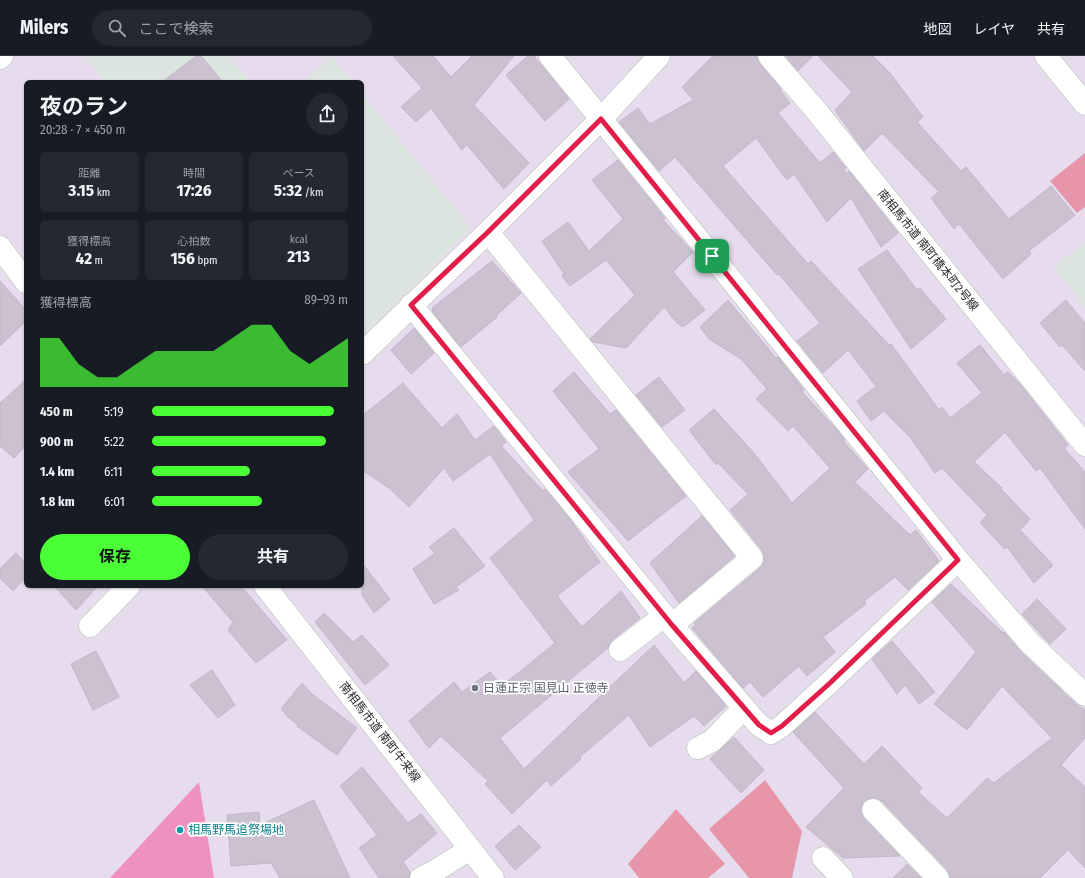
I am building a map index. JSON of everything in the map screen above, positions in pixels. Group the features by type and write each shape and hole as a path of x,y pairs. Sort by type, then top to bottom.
{"street":[{"path":"550,56 958,560 1030,643 1085,695"},
{"path":"364,352 488,232 601,119 659,56"},
{"name":"南相馬市道 南町橋本町2号線","path":"769,56 814,108 1085,445"},
{"path":"1046,56 1085,104"},
{"path":"488,232 752,558 668,620 620,650"},
{"path":"0,247 24,279"},
{"path":"411,305 668,620 759,725 771,733 782,726 958,560"},
{"path":"90,626 127,588"},
{"name":"南相馬市道 南町牛来線","path":"267,588 494,878"},
{"path":"698,748 712,742 744,708"},
{"path":"873,810 938,878"},
{"path":"421,878 470,849"},
{"path":"823,858 842,878"}],"shaded area":[{"path":"85,56 229,56 249,80 103,80"},
{"path":"332,56 350,80 307,80"},
{"path":"364,96 471,228 366,333 364,330"},
{"path":"1085,153 1085,207 1077,213 1050,181"},
{"path":"1085,242 1085,307 1054,268"},
{"path":"765,780 802,831 792,878 749,878 709,829"},
{"name":"相馬野馬追祭場地","path":"199,782 214,878 110,878"},
{"path":"676,809 725,864 708,878 639,878 628,864"}],"building":[{"path":"196,56 201,56 221,80 165,80"},
{"path":"393,56 433,56 451,77 472,56 514,56 474,105 529,163 504,189 467,145 462,150 431,108 416,122 401,107 422,88"},
{"path":"528,56 534,56 569,99 545,121 506,75"},
{"path":"713,56 757,56 760,64 781,89 780,90 790,103 778,113 820,163 833,152 846,168 844,170 847,173 849,171 898,233 881,247 851,198 827,222 794,174 787,180 756,138 723,166 808,264 811,261 889,345 891,344 939,410 942,407 950,418 982,393 957,363 980,345 1004,375 1008,372 1020,384 1068,445 1064,448 1085,472 1085,529 1040,468 1036,471 1005,432 974,462 1002,488 1001,489 1030,519 1020,530 1053,565 1034,583 1007,547 1005,549 980,523 987,515 942,468 935,473 910,437 884,411 871,421 857,401 876,386 848,350 823,373 797,341 820,323 779,274 777,275 675,157 659,171 619,122 638,108 650,124 693,100 682,87"},
{"path":"786,56 813,56 798,71"},
{"path":"818,56 873,56 890,73 923,117 917,122 961,171 966,167 1009,219 1051,186 1075,215 1029,251 1031,254 1003,279 959,224 954,229 931,198 939,192 882,133 864,151 835,110 852,92"},
{"path":"618,160 665,218 663,220 693,252 673,272 705,310 683,327 677,323 664,307 626,348 593,342 590,339 635,295 606,260 570,286 562,276 564,274 542,241 568,222 589,251 623,219 592,180"},
{"path":"887,250 917,290 920,288 946,319 911,349 858,269"},
{"path":"492,261 521,293 496,316 497,317 461,347 432,311 432,308"},
{"path":"0,281 24,308 24,323 0,346"},
{"path":"728,300 776,358 778,357 804,390 802,392 838,431 845,440 843,441 868,469 855,482 910,535 916,530 939,561 908,590 895,577 864,601 866,604 823,637 835,652 807,676 799,666 763,697 750,682 743,688 692,628 696,625 694,623 760,568 764,563 764,556 762,550 730,510 748,494 718,463 716,465 689,430 714,409 754,453 792,503 830,468 793,426 788,431 756,399 767,389 741,359 709,339 700,327"},
{"path":"1066,300 1085,323 1085,371 1062,345 1060,347 1040,323"},
{"path":"414,328 434,353 411,374 391,350"},
{"path":"574,372 610,414 616,410 686,496 628,541 568,472 599,449 553,391"},
{"path":"659,377 685,410 662,427 636,395"},
{"path":"24,382 24,447 14,458 0,446 0,403"},
{"path":"403,383 442,428 457,414 475,440 494,426 506,442 501,446 543,491 545,489 570,519 600,562 557,596 582,627 621,591 640,618 612,640 608,648 500,738 524,769 654,645 684,683 696,671 726,706 704,726 694,716 650,747 629,715 580,757 581,759 551,786 547,780 512,814 485,784 488,781 441,736 429,748 409,721 454,682 462,692 490,672 502,686 555,643 490,558 534,520 490,454 453,481 444,468 409,507 389,488 364,471 364,414"},
{"path":"702,516 735,556 679,603 650,563"},
{"path":"454,528 485,566 456,587 459,590 434,604 413,569 435,553 429,547"},
{"path":"16,553 24,562 24,579 13,591 0,578 0,569"},
{"path":"364,566 390,599 374,613 362,595 362,588 364,588"},
{"path":"951,584 1003,633 1004,632 1021,652 1076,704 1085,710 1085,738 1061,765 1085,787 1085,868 1068,850 1040,878 950,878 947,869 882,801 876,798 870,798 864,801 861,807 861,813 864,819 900,856 843,858 806,827 844,788 793,732 815,712 864,764 882,746 922,788 918,792 947,818 987,778 994,783 1052,738 1002,686 967,730 934,704 976,652 932,602"},
{"path":"56,588 96,588 76,610"},
{"path":"204,588 243,588 287,640 256,663 228,630 233,622"},
{"path":"1037,599 1066,629 1050,644 1022,614"},
{"path":"324,613 353,642 362,635 389,665 365,685 315,622"},
{"path":"892,641 935,692 919,704 905,685 897,694 872,659"},
{"path":"96,651 119,697 93,710 71,664"},
{"path":"212,670 235,705 218,718 190,685"},
{"path":"302,683 312,694 357,728 337,755 297,726 298,725 281,709"},
{"path":"734,737 764,770 741,793 710,759"},
{"path":"362,767 408,823 421,814 437,833 403,862 410,872 409,878 379,878 359,848 377,835 340,786"},
{"path":"314,800 350,878 280,878 271,863 231,866 227,815 259,812 260,825"},
{"path":"519,825 541,847 515,870 495,846"},
{"path":"907,864 921,878 893,878"}],"place":[{"name":"日蓮正宗 国見山 正徳寺","path":"475,688"},
{"name":"相馬野馬追祭場地","path":"180,830"}],"route":[{"path":"601,119 712,256 958,560 830,683 782,726 771,733 759,725 672,625 411,305 488,232 601,119"}]}
